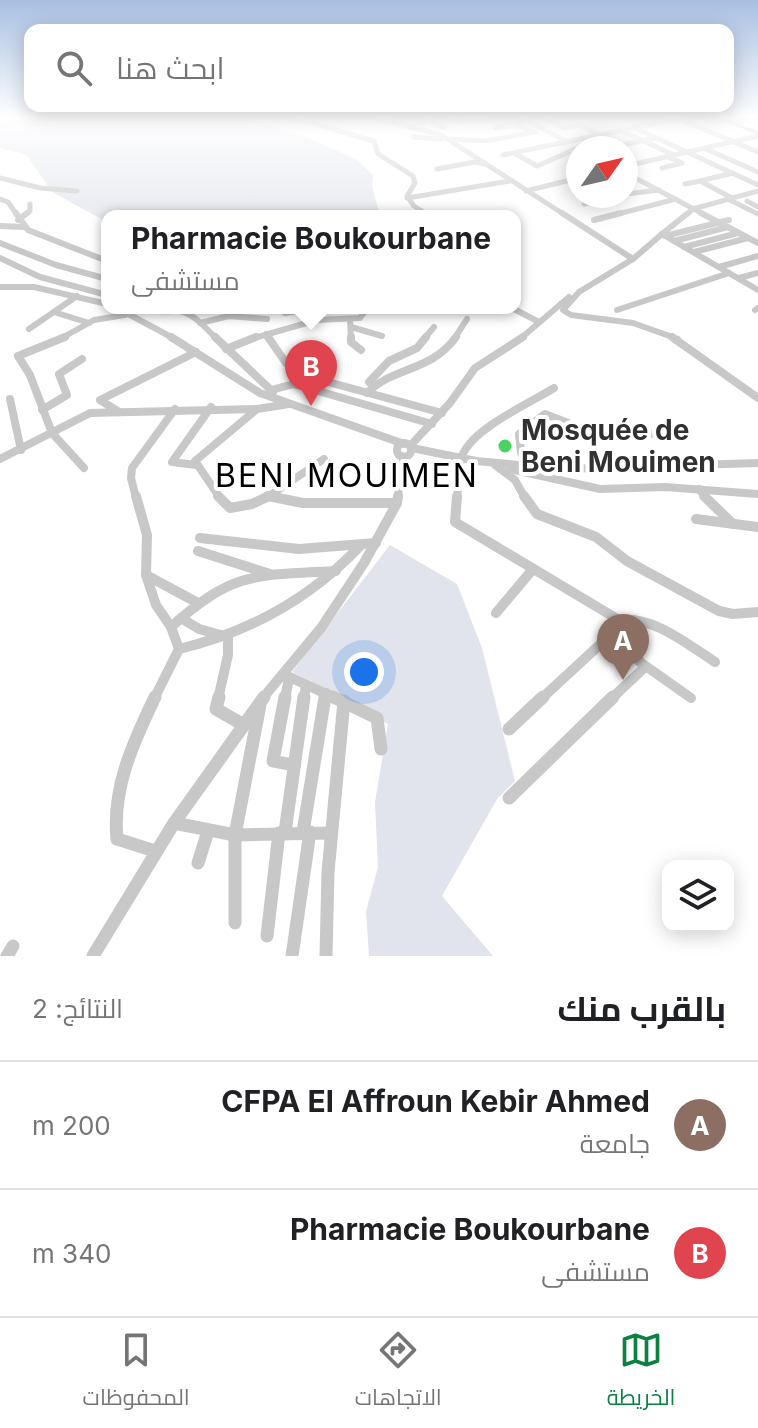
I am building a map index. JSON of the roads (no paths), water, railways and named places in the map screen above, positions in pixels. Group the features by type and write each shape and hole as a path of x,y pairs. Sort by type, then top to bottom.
{"street":[{"path":"390,162 413,176 415,183 407,198"},
{"path":"437,169 475,162 489,164"},
{"path":"485,162 510,181 633,259"},
{"path":"529,162 537,166 549,162"},
{"path":"662,168 682,163 680,162"},
{"path":"707,162 758,185"},
{"path":"716,166 734,162 758,172"},
{"path":"685,184 733,173"},
{"path":"0,178 40,188 77,191"},
{"path":"638,179 718,222"},
{"path":"407,198 510,181"},
{"path":"526,191 566,181"},
{"path":"700,181 758,214"},
{"path":"638,193 659,190"},
{"path":"93,956 174,823 242,724 286,676 321,628 376,543 397,503 406,449 442,413 475,368 518,341 558,303 633,259 693,209 758,191"},
{"path":"407,198 422,210"},
{"path":"0,199 10,204 24,227"},
{"path":"594,220 676,199"},
{"path":"747,201 758,207"},
{"path":"638,203 645,207"},
{"path":"18,220 30,211 30,204"},
{"path":"664,235 718,222 728,223 738,233 758,243"},
{"path":"674,241 728,223"},
{"path":"0,226 24,227 77,252 101,259"},
{"path":"684,247 738,233"},
{"path":"664,235 758,290"},
{"path":"694,252 748,238"},
{"path":"0,243 56,265 101,277"},
{"path":"719,267 758,256"},
{"path":"0,258 40,277 101,293"},
{"path":"617,310 729,273"},
{"path":"739,278 758,273"},
{"path":"0,287 34,287 101,302"},
{"path":"579,292 564,307 566,313 633,323 667,334 688,344 758,398"},
{"path":"29,329 77,296"},
{"path":"54,312 89,323"},
{"path":"521,313 539,322"},
{"path":"130,314 250,387 406,449 430,450 600,489 699,489 758,494"},
{"path":"190,314 204,322 226,349 286,402"},
{"path":"204,322 209,314"},
{"path":"261,314 267,319 268,333 286,363"},
{"path":"350,323 364,314"},
{"path":"84,468 52,433 30,375 18,356 113,315 136,317"},
{"path":"204,322 229,316 267,319"},
{"path":"226,349 268,333 324,319 350,323 382,336"},
{"path":"367,393 376,384 437,358 467,319"},
{"path":"350,323 351,342 361,350"},
{"path":"367,393 368,384 389,361 417,348 434,327"},
{"path":"119,412 100,400 196,352"},
{"path":"42,410 67,395 59,374 82,359"},
{"path":"271,390 317,379 442,413"},
{"path":"297,385 432,424"},
{"path":"554,388 477,435 461,458 455,522 620,623 645,667 691,698"},
{"path":"10,399 21,450"},
{"path":"0,459 90,413 211,407 257,409 286,402"},
{"path":"211,407 172,462 196,465 230,508 240,509 268,496 324,459"},
{"path":"155,851 117,839 116,811 128,757 179,649 171,627 156,605 146,575 147,535 131,473 139,457 175,409"},
{"path":"196,465 197,458 237,429 257,409"},
{"path":"542,467 536,458 521,453 519,434 545,414 556,415 577,427 658,437 684,435"},
{"path":"476,461 542,467 622,468 758,463"},
{"path":"495,465 515,480 530,507 544,518 596,537 627,561 719,611 733,614 758,612"},
{"path":"699,489 717,511 733,524"},
{"path":"268,496 303,503 397,503"},
{"path":"696,519 758,527"},
{"path":"200,538 299,549 376,543"},
{"path":"179,649 228,637 320,585 361,545"},
{"path":"198,551 270,574"},
{"path":"496,613 533,569"},
{"path":"171,627 198,603 229,583 270,574 337,571"},
{"path":"146,575 198,603"},
{"path":"181,618 199,629 228,637"},
{"path":"509,729 620,623 634,618 649,623 715,662"},
{"path":"228,637 228,655 216,709 242,724"},
{"path":"509,798 645,667"},
{"path":"286,676 377,718 381,749"},
{"path":"286,676 273,761 293,765"},
{"path":"267,936 306,685"},
{"path":"292,956 326,693"},
{"path":"235,923 235,835 261,701"},
{"path":"326,956 331,833 344,701"},
{"path":"174,823 235,835 331,833"},
{"path":"198,863 208,831"}],"place":[{"name":"Pharmacie Boukourbane","path":"311,406"},
{"name":"Mosquée de Beni Mouimen","path":"505,446"},
{"name":"CFPA El Affroun Kebir Ahmed","path":"623,680"}],"district":[{"name":"BENI MOUIMEN","path":"347,476"}]}
